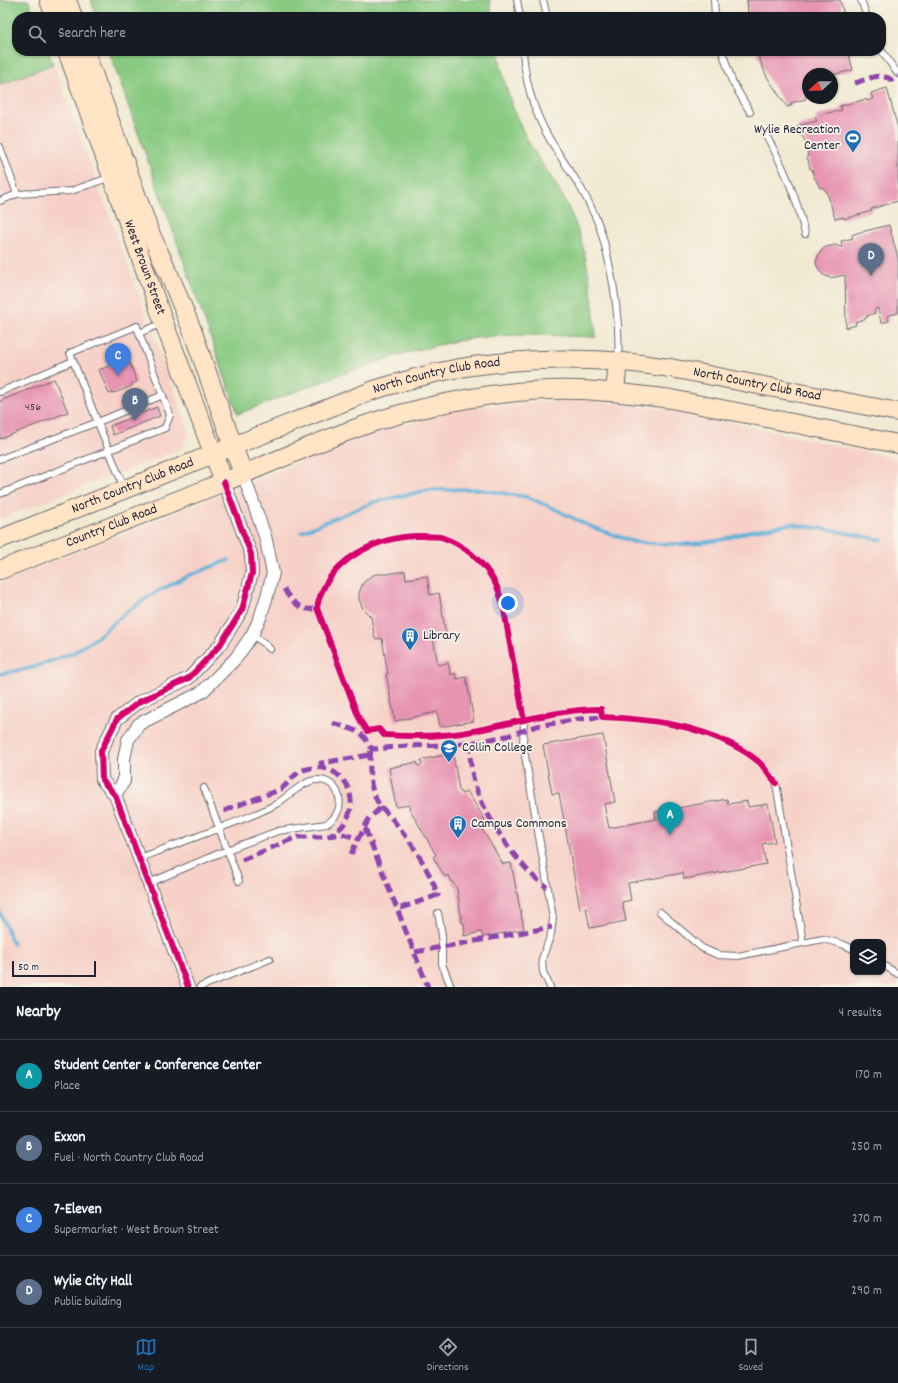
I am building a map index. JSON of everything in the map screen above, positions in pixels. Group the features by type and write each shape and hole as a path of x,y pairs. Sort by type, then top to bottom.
{"main road":[{"path":"49,0 53,12"},
{"path":"67,0 71,12"},
{"name":"West Brown Street","path":"69,56 164,323 224,482"},
{"name":"West Brown Street","path":"87,56 149,230 192,330 243,474"},
{"path":"112,177 123,183 149,230"},
{"name":"North Country Club Road","path":"0,539 374,390 436,374 478,366 525,361 618,361 685,370 898,412"},
{"path":"614,392 618,361"},
{"name":"North Country Club Road","path":"224,482 347,432 382,420 425,408 478,397 515,392 554,390 614,392 671,399 898,444"},
{"name":"Country Club Road","path":"0,570 224,482"}],"street":[{"path":"115,795 124,782 124,759 128,740 139,724 202,692 236,658 252,635 260,618 273,573 266,536 243,474"},
{"path":"188,987 115,795 102,780 102,751 117,720 139,702 189,678 220,645 242,610 252,573 251,554 224,482"}],"lane":[{"path":"517,0 519,12"},
{"path":"543,0 546,12"},
{"path":"714,0 715,12"},
{"path":"861,0 865,12"},
{"path":"524,56 529,89 540,120 555,149 577,181 594,212 602,233 616,304 619,339 618,361"},
{"path":"724,56 732,81 750,112"},
{"path":"885,56 898,74"},
{"path":"764,132 787,178 796,202 805,234"},
{"path":"0,147 17,194"},
{"path":"0,201 17,194 44,194 71,191 112,177"},
{"path":"139,333 164,323"},
{"path":"0,494 109,450 165,428 170,415 136,326 70,353 74,361 109,450 125,489"},
{"path":"0,392 74,361"},
{"path":"0,459 163,396"},
{"path":"252,635 270,649"},
{"path":"524,720 523,744 553,918 551,934 542,959 543,972 550,987"},
{"path":"140,858 265,810 311,781 322,780 328,782 339,795 339,812 332,821 326,824 278,831 227,850 149,883"},
{"path":"776,783 803,943"},
{"path":"204,788 239,881"},
{"path":"660,912 702,948 718,955 738,956 823,939 850,948"},
{"path":"438,913 442,935 442,964 451,987"},
{"path":"200,987 270,959"},
{"path":"886,967 898,974"}],"shaded area":[{"path":"53,64 190,434 181,449 0,519 0,85"},
{"name":"Collin College","path":"575,399 678,411 898,459 898,987 0,987 0,583 286,468 334,446 458,409"}],"green space":[{"path":"0,0 28,0 33,12 12,12 12,56 50,56 53,64 0,85"},
{"path":"91,0 490,0 491,12 95,12"},
{"path":"111,56 499,56 516,116 531,146 563,196 580,237 591,286 596,337 532,335 501,336 469,339 439,345 410,352 352,370 238,414"}],"building":[{"path":"747,0 840,0 843,12 748,12"},
{"path":"758,56 849,56 853,70 838,74 838,68 802,68 802,100 791,103 792,105 787,107 767,77"},
{"name":"Wylie Recreation Center","path":"887,88 898,129 898,201 871,209 872,211 844,219 844,217 835,219 827,192 822,187 820,188 814,178 812,169 810,169 807,159 808,147 797,126 817,121 815,117 823,114 842,110 840,106 866,99 867,101 873,99 871,93"},
{"path":"889,225 898,258 898,313 887,316 889,321 881,323 878,308 875,309 875,313 867,316 867,318 855,322 856,325 846,328 845,275 830,278 822,274 816,263 818,256 826,247 836,245 842,248 841,241 853,238 852,235"},
{"path":"128,358 137,382 131,384 132,386 109,394 99,370"},
{"path":"54,379 68,412 0,439 0,401"},
{"path":"157,407 160,416 113,435 110,426"},
{"name":"Library","path":"405,571 406,579 427,576 430,595 439,593 446,635 433,638 438,665 448,663 451,675 455,673 457,679 466,677 474,721 440,727 437,712 395,721 386,674 388,674 382,638 375,639 371,617 363,609 359,599 359,593 363,583 371,576 376,574"},
{"path":"603,735 615,802 604,804 609,828 656,819 655,812 727,799 728,804 747,801 748,807 768,804 775,842 762,844 766,864 684,879 683,873 628,883 631,900 622,902 626,921 590,928 586,908 580,909 559,793 552,794 543,745"},
{"name":"Campus Commons","path":"453,753 459,790 462,794 467,791 485,820 479,824 503,864 511,863 524,929 483,937 481,932 464,936 464,923 462,923 457,889 448,875 445,877 433,857 436,855 409,808 410,805 396,807 389,768 417,762 418,766 422,765 421,760"}],"waterway":[{"path":"301,532 374,502 429,490 475,489 527,497 589,526 634,542 691,544 721,540 750,531 791,524 882,540"},
{"path":"0,674 31,668 73,653 96,638 128,611 156,592 190,575 229,560"},
{"path":"0,912 13,944"}],"marked path":[{"path":"855,83 878,76 892,80 898,76"},
{"path":"284,589 293,602 298,605 307,609 317,608"},
{"path":"333,723 354,730 363,735 371,748 375,749 475,742 507,736 537,726 602,717"},
{"path":"469,742 474,782 494,825 503,840 525,867 547,887"},
{"path":"242,860 297,837 320,837 342,834 358,839 369,819 381,807 374,794 370,779 371,748"},
{"path":"324,769 321,763 370,755"},
{"path":"224,811 281,789 298,772 302,770 321,768 333,772 342,779 349,790 351,802 349,814 343,825 331,835"},
{"path":"381,807 390,816 414,848 421,859 438,895 398,909"},
{"path":"365,828 428,987"},
{"path":"351,854 358,839"},
{"path":"415,952 552,927"}],"cycle path":[{"path":"188,987 115,795 102,780 101,751 117,719 139,702 189,678 220,645 242,610 252,573 251,554 224,482"},
{"path":"524,720 500,594 494,581 472,554 457,544 441,537 406,537 389,540 356,554 342,564 331,577 322,591 317,608 355,708 367,731 379,729 384,735 443,735 466,732 570,711 601,709 602,717 653,721 703,732 749,754 761,764 776,783"}],"place":[{"name":"Wylie Recreation Center","path":"853,153"},
{"name":"Wylie City Hall","path":"871,276"},
{"name":"7-Eleven","path":"118,376"},
{"name":"Exxon","path":"135,421"},
{"name":"Library","path":"410,651"},
{"name":"Collin College","path":"449,763"},
{"name":"Student Center & Conference Center","path":"670,835"},
{"name":"Campus Commons","path":"458,839"}]}
